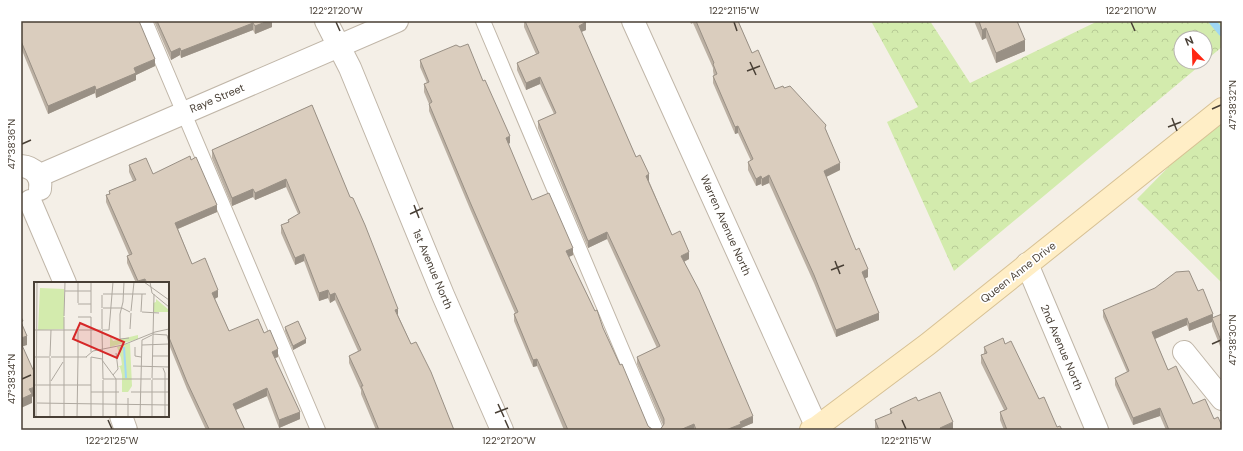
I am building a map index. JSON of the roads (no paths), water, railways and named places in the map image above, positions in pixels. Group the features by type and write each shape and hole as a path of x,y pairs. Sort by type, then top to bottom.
{"main road":[{"name":"Queen Anne Drive","path":"815,429 928,344 1222,109"}],"street":[{"name":"1st Avenue North","path":"326,21 350,68 443,295 502,430"},
{"name":"Raye Street","path":"30,171 183,113 338,45 397,21"},
{"name":"Warren Avenue North","path":"633,21 815,429"},
{"path":"30,171 41,185 40,191 25,202 64,282"},
{"name":"2nd Avenue North","path":"1027,264 1097,430"},
{"path":"1184,352 1222,399"},
{"path":"121,417 126,430"}],"lane":[{"path":"145,21 318,430"},
{"path":"483,21 656,430"}],"waterway":[{"path":"1212,21 1222,33"}]}
